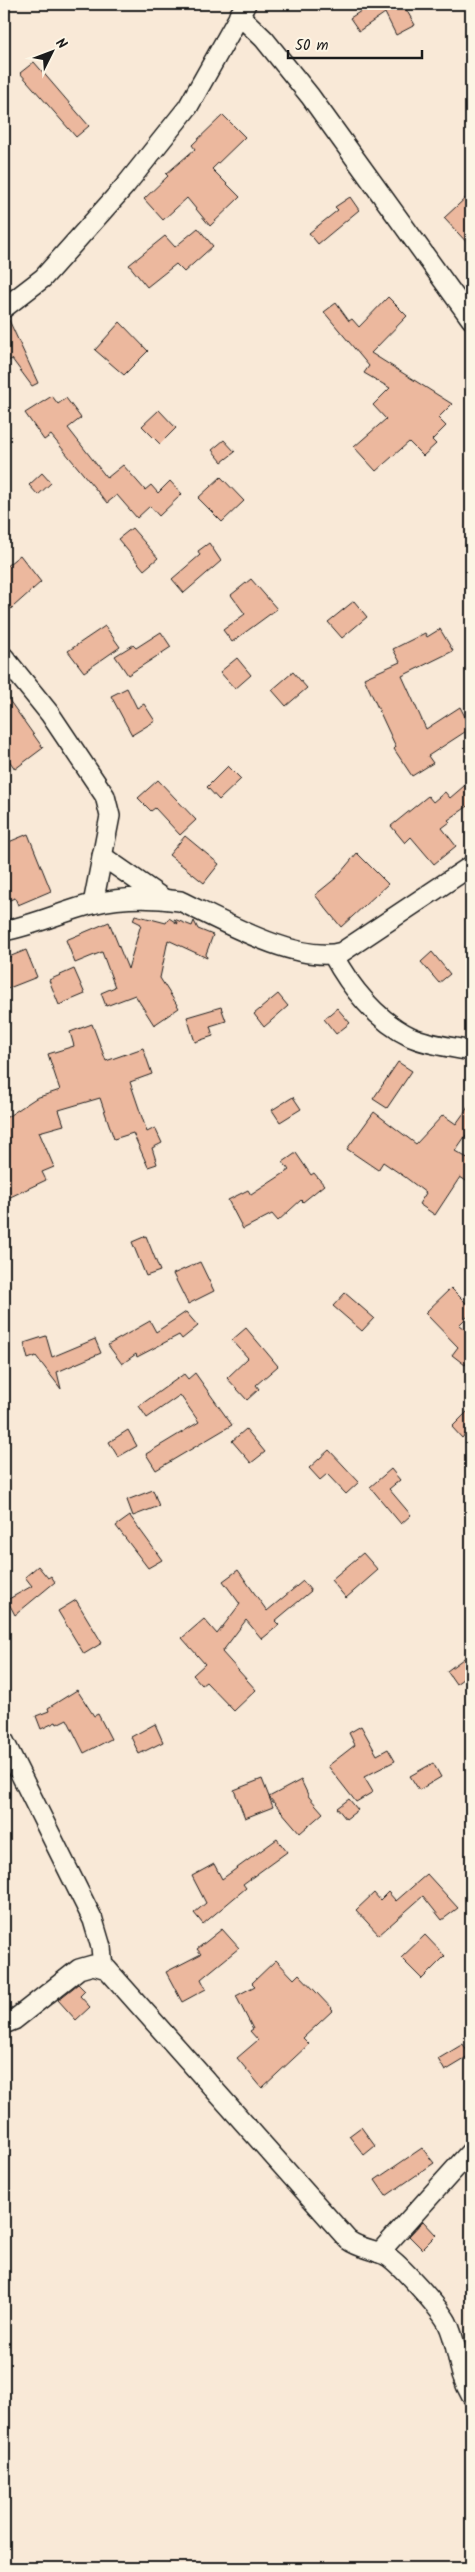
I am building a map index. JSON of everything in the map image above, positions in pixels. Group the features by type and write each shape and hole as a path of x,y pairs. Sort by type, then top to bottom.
{"street":[{"path":"4,308 43,278 125,186 188,107 242,9 310,96 471,319"},
{"path":"4,657 50,714 102,790 110,816 93,904"},
{"path":"102,856 165,899"},
{"path":"4,931 93,904 129,898 165,899 180,901 282,946 316,954 333,955 342,952 471,866"},
{"path":"333,955 356,991 397,1029 413,1038 471,1050"},
{"path":"4,1741 93,1920 101,1947 103,1967"},
{"path":"4,2024 14,2020 79,1969 93,1965 107,1969 348,2240 356,2245 379,2253 400,2267 447,2322 460,2373 471,2395"},
{"path":"379,2253 471,2151"}],"building":[{"path":"372,4 403,4 415,25 396,35 385,13 359,31 350,18"},
{"path":"34,62 89,126 76,137 20,73"},
{"path":"223,115 245,137 212,169 240,197 210,226 187,198 163,220 144,199 168,176 166,174 195,149 192,145"},
{"path":"471,193 471,247 444,218"},
{"path":"350,197 359,210 318,244 309,233 338,210 335,207"},
{"path":"198,228 213,246 184,272 176,264 147,287 129,265 165,236 175,247"},
{"path":"388,297 407,316 371,353 452,404 438,418 446,426 432,440 436,444 423,456 409,442 376,471 354,447 386,419 373,405 390,388 364,373 369,366 324,312 336,303 349,321 352,319 359,327"},
{"path":"8,318 38,383 32,386 12,359 4,363 4,319"},
{"path":"120,322 148,351 124,375 95,350"},
{"path":"52,396 58,404 66,398 81,418 68,428 107,478 123,465 145,490 151,485 158,493 170,481 182,494 159,516 150,506 137,518 117,495 107,503 51,435 44,440 25,413"},
{"path":"159,410 176,428 160,444 142,426"},
{"path":"224,440 235,452 222,462 212,450"},
{"path":"42,473 51,483 38,495 29,485"},
{"path":"221,477 244,501 222,522 198,498"},
{"path":"132,528 158,558 144,570 118,539"},
{"path":"209,543 221,561 184,593 172,579 200,555 198,551"},
{"path":"20,555 41,582 4,615 4,568"},
{"path":"251,579 277,609 232,642 223,630 245,614 231,595"},
{"path":"354,601 367,617 342,638 328,622"},
{"path":"105,626 120,647 84,672 68,651"},
{"path":"440,629 453,651 402,676 426,729 460,707 471,728 428,756 433,763 412,776 394,749 396,747 364,678 400,662 393,649 425,633 427,637"},
{"path":"161,632 171,647 128,675 115,656 133,645 136,648"},
{"path":"237,658 251,675 235,689 220,672"},
{"path":"293,672 307,688 286,706 272,690"},
{"path":"127,688 137,708 144,704 155,721 132,735 111,696"},
{"path":"4,693 43,748 15,769 4,753"},
{"path":"228,766 241,779 219,800 207,787"},
{"path":"158,780 196,820 180,835 155,808 151,811 138,798"},
{"path":"471,780 471,804 448,820 450,822 442,828 456,846 434,864 411,837 405,843 391,826 428,796 433,802 445,792 450,798"},
{"path":"28,834 51,891 18,905 15,898 4,902 4,844"},
{"path":"185,836 219,864 204,883 169,855"},
{"path":"357,853 388,884 341,927 315,895 336,878"},
{"path":"135,915 166,923 169,918 178,924 174,919 192,926 194,921 198,929 213,935 206,954 207,958 168,940 160,978 179,1008 154,1025 135,995 106,1006 101,993 115,987 102,952 75,963 66,940 109,922 128,969 141,924 133,920"},
{"path":"26,950 37,977 4,990 4,959"},
{"path":"432,952 450,974 439,983 421,962"},
{"path":"74,969 85,994 59,1005 49,980"},
{"path":"278,994 288,1006 264,1027 254,1014"},
{"path":"221,1007 226,1021 210,1026 213,1036 195,1042 187,1017"},
{"path":"337,1008 350,1023 336,1034 324,1019"},
{"path":"92,1024 106,1061 143,1048 152,1074 130,1082 147,1132 155,1128 162,1143 152,1148 157,1164 148,1167 133,1133 114,1139 100,1098 59,1110 64,1125 39,1132 54,1167 42,1172 46,1180 4,1200 4,1119 36,1098 60,1090 48,1054 74,1046 70,1032"},
{"path":"398,1062 412,1071 387,1108 373,1099"},
{"path":"293,1097 301,1109 280,1122 272,1110"},
{"path":"471,1103 471,1128 455,1151 471,1160 471,1184 460,1177 435,1215 419,1204 426,1193 405,1177 383,1162 378,1170 347,1149 374,1112 416,1144 443,1115 456,1124"},
{"path":"296,1153 311,1175 314,1173 324,1185 303,1202 301,1200 278,1221 272,1214 243,1229 228,1200 248,1190 251,1195 289,1170 283,1162"},
{"path":"146,1236 160,1271 146,1276 132,1242"},
{"path":"200,1262 214,1291 188,1304 173,1274"},
{"path":"451,1288 471,1308 471,1313 459,1325 468,1332 471,1328 471,1360 470,1358 465,1365 452,1355 458,1347 425,1313"},
{"path":"345,1293 374,1318 362,1331 333,1306"},
{"path":"186,1312 198,1326 182,1339 179,1335 137,1357 136,1354 122,1364 108,1345 150,1321 156,1332"},
{"path":"246,1328 278,1366 256,1385 259,1389 247,1400 227,1378 248,1358 232,1340"},
{"path":"46,1336 52,1357 95,1339 101,1353 57,1372 61,1389 36,1356 28,1359 24,1343"},
{"path":"195,1373 232,1425 156,1470 146,1454 199,1422 180,1395 147,1418 139,1406 184,1374 188,1379"},
{"path":"471,1408 471,1428 462,1438 452,1427"},
{"path":"246,1429 265,1452 251,1463 232,1441"},
{"path":"128,1430 137,1446 118,1457 109,1442"},
{"path":"329,1450 359,1482 346,1494 327,1474 320,1480 309,1468"},
{"path":"391,1469 400,1480 389,1489 411,1515 401,1524 370,1487"},
{"path":"153,1490 159,1506 133,1516 127,1500"},
{"path":"130,1516 162,1560 148,1568 116,1526"},
{"path":"363,1553 378,1570 346,1598 331,1580"},
{"path":"38,1566 48,1578 51,1576 55,1582 15,1615 7,1600 32,1586 25,1577"},
{"path":"238,1570 267,1611 303,1581 311,1591 275,1621 279,1625 262,1639 246,1620 222,1652 256,1690 234,1711 206,1682 202,1685 193,1675 205,1664 182,1638 204,1619 217,1634 240,1604 223,1581"},
{"path":"76,1600 102,1643 84,1654 58,1611"},
{"path":"471,1653 471,1673 456,1684 447,1671"},
{"path":"77,1690 94,1716 98,1714 111,1739 84,1753 67,1719 41,1729 36,1716 49,1711 48,1708"},
{"path":"155,1724 163,1742 139,1754 131,1737"},
{"path":"361,1726 377,1755 388,1749 395,1761 364,1777 373,1792 356,1802 328,1766 355,1745 349,1733"},
{"path":"433,1763 441,1777 419,1790 410,1776"},
{"path":"262,1779 273,1807 245,1818 234,1790"},
{"path":"301,1780 309,1797 323,1813 300,1833 269,1797"},
{"path":"349,1799 358,1810 346,1819 337,1808"},
{"path":"277,1839 287,1852 243,1884 246,1888 203,1924 194,1913 206,1903 192,1876 214,1864 222,1879"},
{"path":"427,1874 458,1908 442,1920 423,1896 379,1935 356,1910 374,1893 380,1900 388,1892 396,1901"},
{"path":"222,1929 239,1948 201,1979 206,1989 182,2002 166,1972 201,1954 197,1949"},
{"path":"425,1935 445,1956 422,1979 401,1958"},
{"path":"276,1960 294,1979 299,1974 333,2010 303,2038 309,2044 262,2088 237,2058 258,2040 250,2031 253,2029 236,1996 255,1986 252,1983"},
{"path":"78,1984 85,1991 80,1996 90,2007 76,2020 58,2000"},
{"path":"463,2044 470,2056 445,2071 438,2059"},
{"path":"361,2127 375,2146 364,2155 349,2136"},
{"path":"422,2148 434,2163 386,2196 375,2180"},
{"path":"423,2221 436,2235 422,2249 409,2236"}]}
